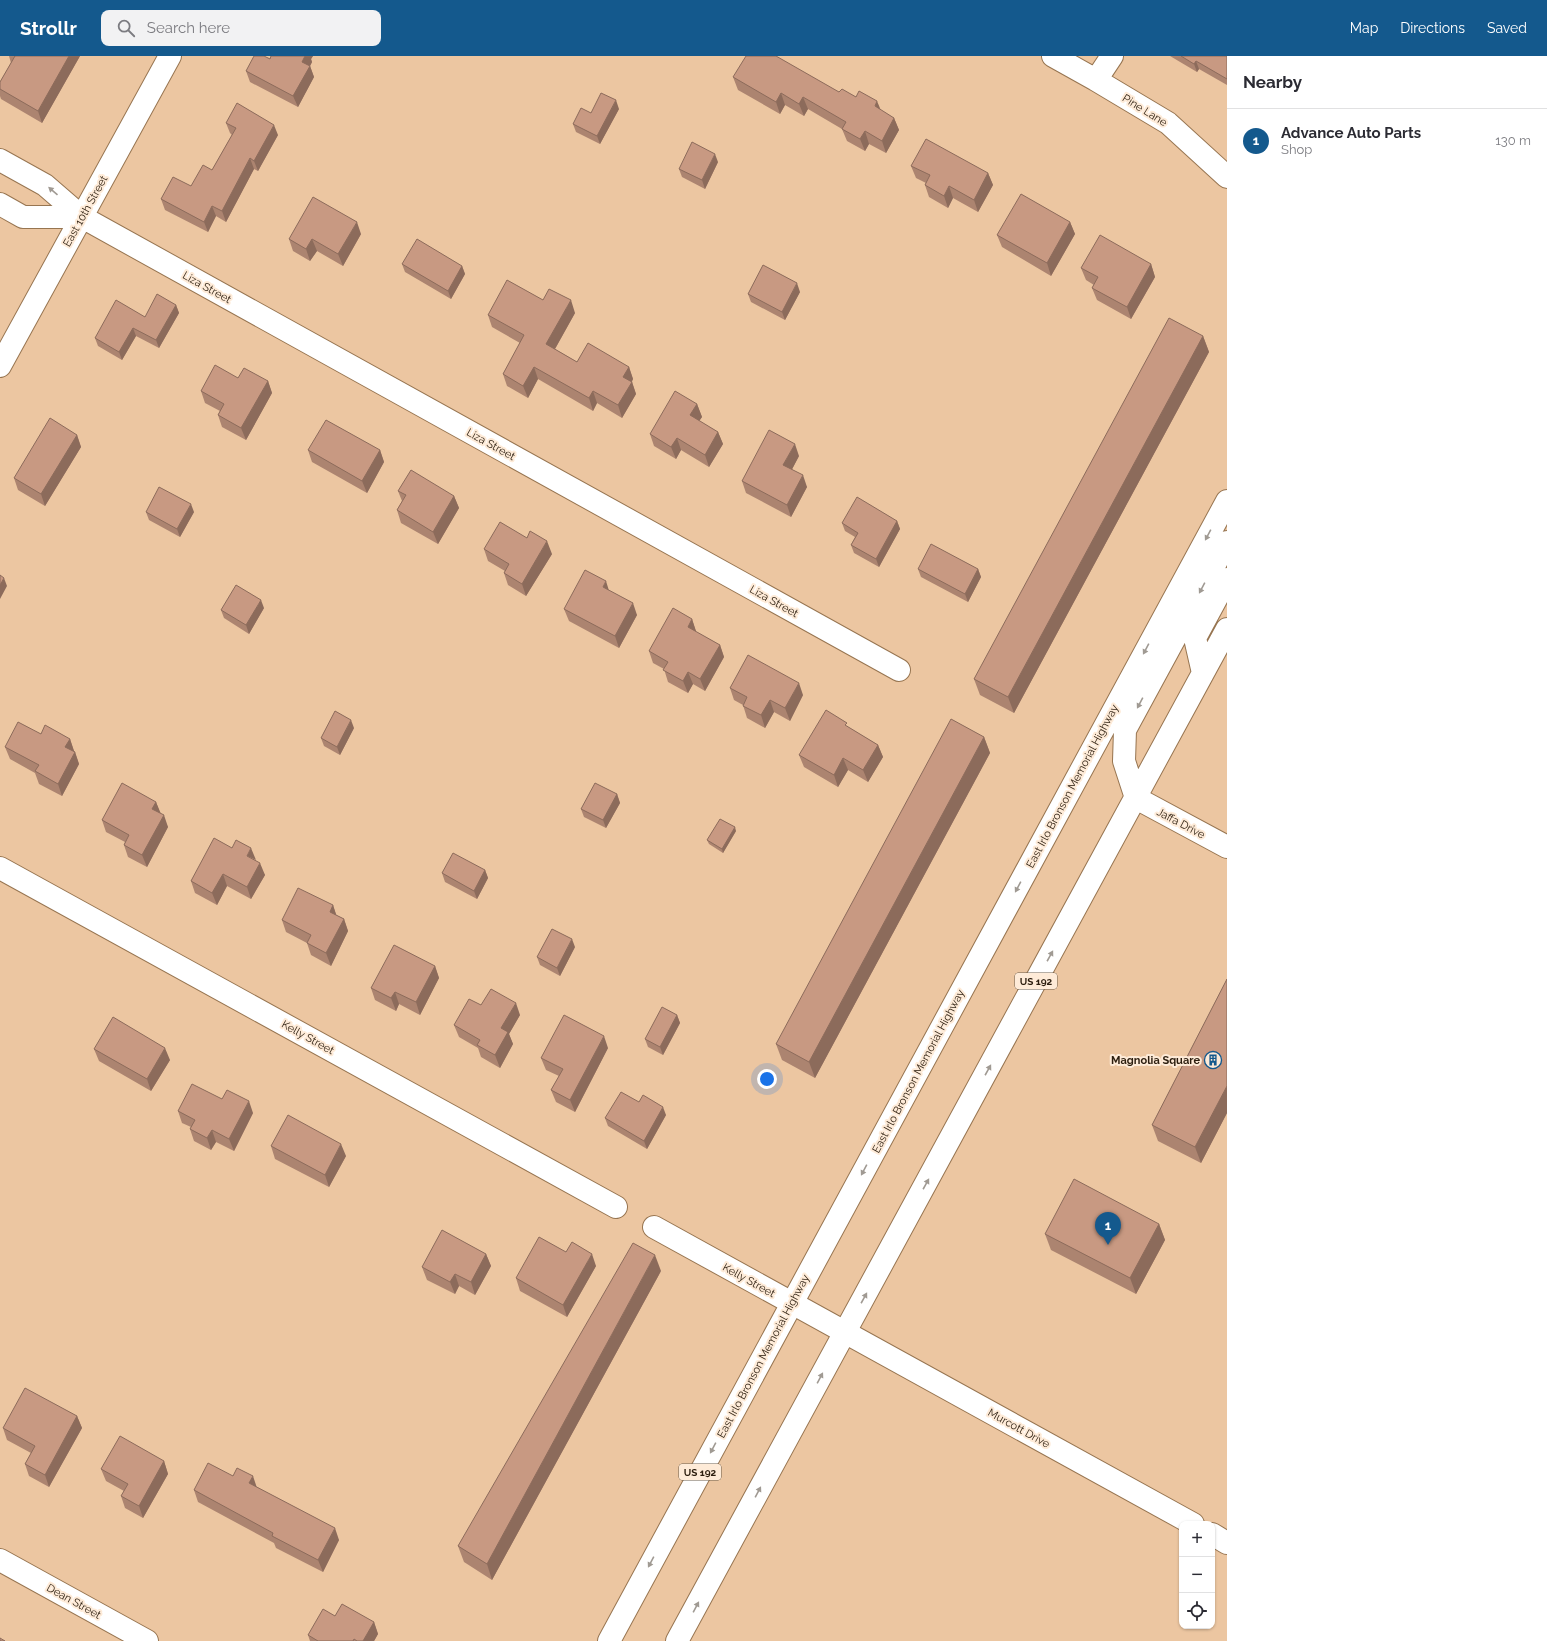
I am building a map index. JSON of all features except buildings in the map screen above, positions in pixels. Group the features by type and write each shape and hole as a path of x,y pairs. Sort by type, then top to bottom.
{"main road":[{"name":"East 10th Street","path":"0,366 170,56"},
{"name":"Pine Lane","path":"1053,56 1168,123 1227,176"},
{"path":"1096,80 1112,56"},
{"name":"Liza Street","path":"0,160 46,185 82,217 899,670"},
{"path":"0,204 23,217 82,217"},
{"name":"East Irlo Bronson Memorial Highway","path":"609,1641 1227,501"},
{"path":"1136,798 1124,761 1125,730 1227,542"},
{"path":"1203,673 1195,638 1227,578"},
{"name":"US 192","path":"677,1641 1227,628"},
{"name":"Jaffa Drive","path":"1136,798 1227,847"},
{"name":"Kelly Street","path":"0,868 616,1206"},
{"name":"Kelly Street","path":"654,1227 845,1332"},
{"name":"Murcott Drive","path":"845,1332 1188,1521"},
{"path":"1215,1536 1227,1543"},
{"name":"Dean Street","path":"0,1560 147,1641"}],"place":[{"name":"Magnolia Square","path":"1213,1060"},
{"name":"Advance Auto Parts","path":"1108,1245"}]}
